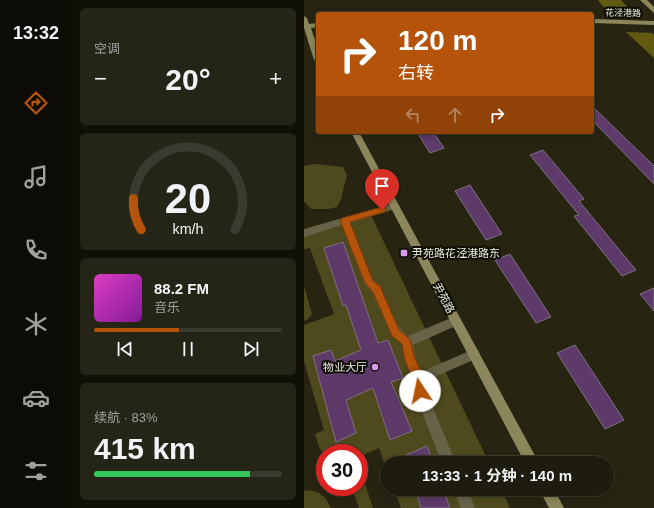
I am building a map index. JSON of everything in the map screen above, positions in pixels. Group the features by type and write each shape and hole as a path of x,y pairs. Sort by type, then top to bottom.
{"main road":[{"path":"643,0 654,11"},
{"path":"304,18 305,26 316,55"},
{"name":"花泾港路","path":"594,21 654,23"},
{"path":"305,26 316,25"},
{"name":"尹苑路","path":"356,134 528,456"},
{"path":"550,496 557,508"}],"street":[{"path":"304,233 395,206"},
{"path":"345,221 369,283 376,289 396,333 407,342 408,356 416,373 421,377"},
{"path":"407,342 456,321"},
{"path":"421,377 474,354"},
{"path":"421,377 420,391 446,456"},
{"path":"463,496 468,508"}],"shaded area":[{"path":"598,0 621,0 632,12 624,15 610,15"},
{"path":"626,32 652,33 654,35 654,58"},
{"path":"315,164 343,167 347,175 341,199 337,207 328,209 311,209 304,201 304,166"},
{"path":"371,215 486,456 382,456 379,448 368,453 368,444 318,444 315,434 324,430 304,361 304,325 334,314 310,248 304,249 304,233"},
{"path":"304,286 312,314 304,321"},
{"path":"309,490 316,492 316,496 323,496 331,508 304,508 304,491"},
{"path":"368,493 373,508 359,508 355,496 368,496"},
{"path":"397,496 504,496 510,508 401,508"}],"building":[{"path":"594,108 654,166 654,184 594,122"},
{"path":"418,134 434,134 444,148 430,153"},
{"path":"543,150 584,199 579,201 636,270 622,276 574,216 579,215 530,155"},
{"path":"470,185 502,234 486,240 455,191"},
{"path":"343,242 378,343 388,340 403,378 391,382 412,431 390,440 373,388 346,400 356,433 336,442 313,356 331,350 335,361 361,350 346,305 343,306 324,248"},
{"path":"510,254 551,317 536,323 495,260"},
{"path":"654,288 654,311 640,294"},
{"path":"575,345 624,420 605,429 557,353"},
{"path":"427,446 431,456 404,456"},
{"path":"417,496 446,496 450,508 421,508"}],"place":[{"name":"尹苑路花泾港路东","path":"404,253"},
{"name":"物业大厅","path":"375,367"}],"route":[{"path":"382,210 345,221 369,283 376,289 396,333 407,342 408,356 416,373 421,377 420,391"}]}
